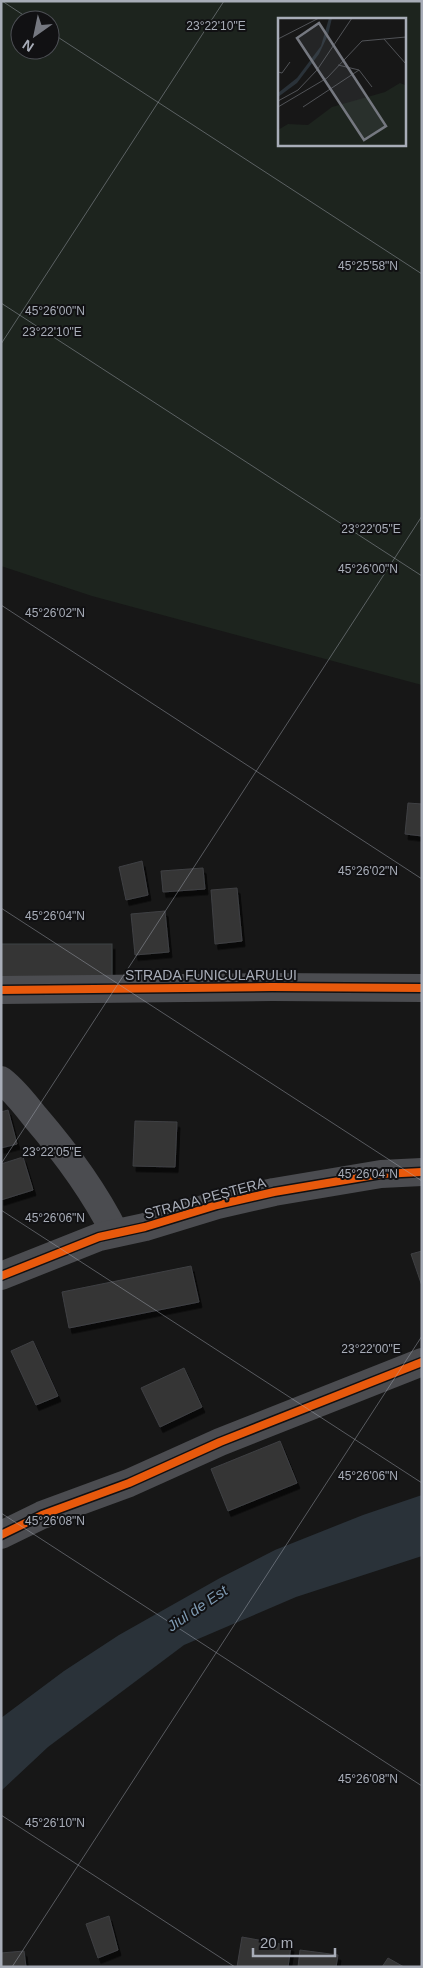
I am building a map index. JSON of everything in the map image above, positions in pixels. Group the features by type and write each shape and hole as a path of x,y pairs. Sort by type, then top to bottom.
{"street":[{"name":"STRADA FUNICULARULUI","path":"1,990 272,986 422,988"},
{"path":"1,1080 46,1129 83,1178 101,1205 115,1233"},
{"name":"STRADA PEȘTERA","path":"1,1276 99,1237 145,1227 217,1205 274,1192 381,1174 422,1172"},
{"path":"1,1535 42,1515 129,1483 220,1442 422,1362"}],"shaded area":[{"path":"1,1 422,1 422,685 92,596 1,566"}],"water":[{"name":"Jiul de Est","path":"422,1495 422,1556 296,1597 184,1645 48,1747 1,1791 1,1718 64,1671 119,1635 220,1578 275,1550 363,1515"}],"building":[{"path":"408,803 422,804 422,836 405,834"},
{"path":"142,861 148,895 126,900 119,867"},
{"path":"203,868 205,889 163,892 161,871"},
{"path":"237,888 242,941 215,944 211,890"},
{"path":"165,911 169,952 135,955 131,914"},
{"path":"1,944 112,944 112,986 1,986"},
{"path":"8,1110 17,1144 1,1148 1,1112"},
{"path":"135,1121 177,1122 175,1167 133,1166"},
{"path":"23,1157 33,1190 1,1200 1,1164"},
{"path":"422,1251 422,1286 411,1254"},
{"path":"191,1266 199,1302 69,1328 62,1292"},
{"path":"33,1341 58,1396 36,1405 11,1351"},
{"path":"184,1368 202,1407 160,1427 141,1388"},
{"path":"280,1441 297,1483 228,1511 211,1469"},
{"path":"109,1916 118,1950 98,1958 86,1924"},
{"path":"242,1937 291,1946 288,1967 237,1967"},
{"path":"300,1950 338,1955 336,1967 298,1967"},
{"path":"24,1951 26,1967 1,1967 1,1953"},
{"path":"388,1958 404,1967 382,1967"}],"cycle path":[{"path":"1,990 272,987 422,988"},
{"path":"1,1276 99,1237 145,1227 217,1205 274,1192 381,1174 422,1172"},
{"path":"1,1535 42,1515 129,1483 220,1442 422,1362"}]}
